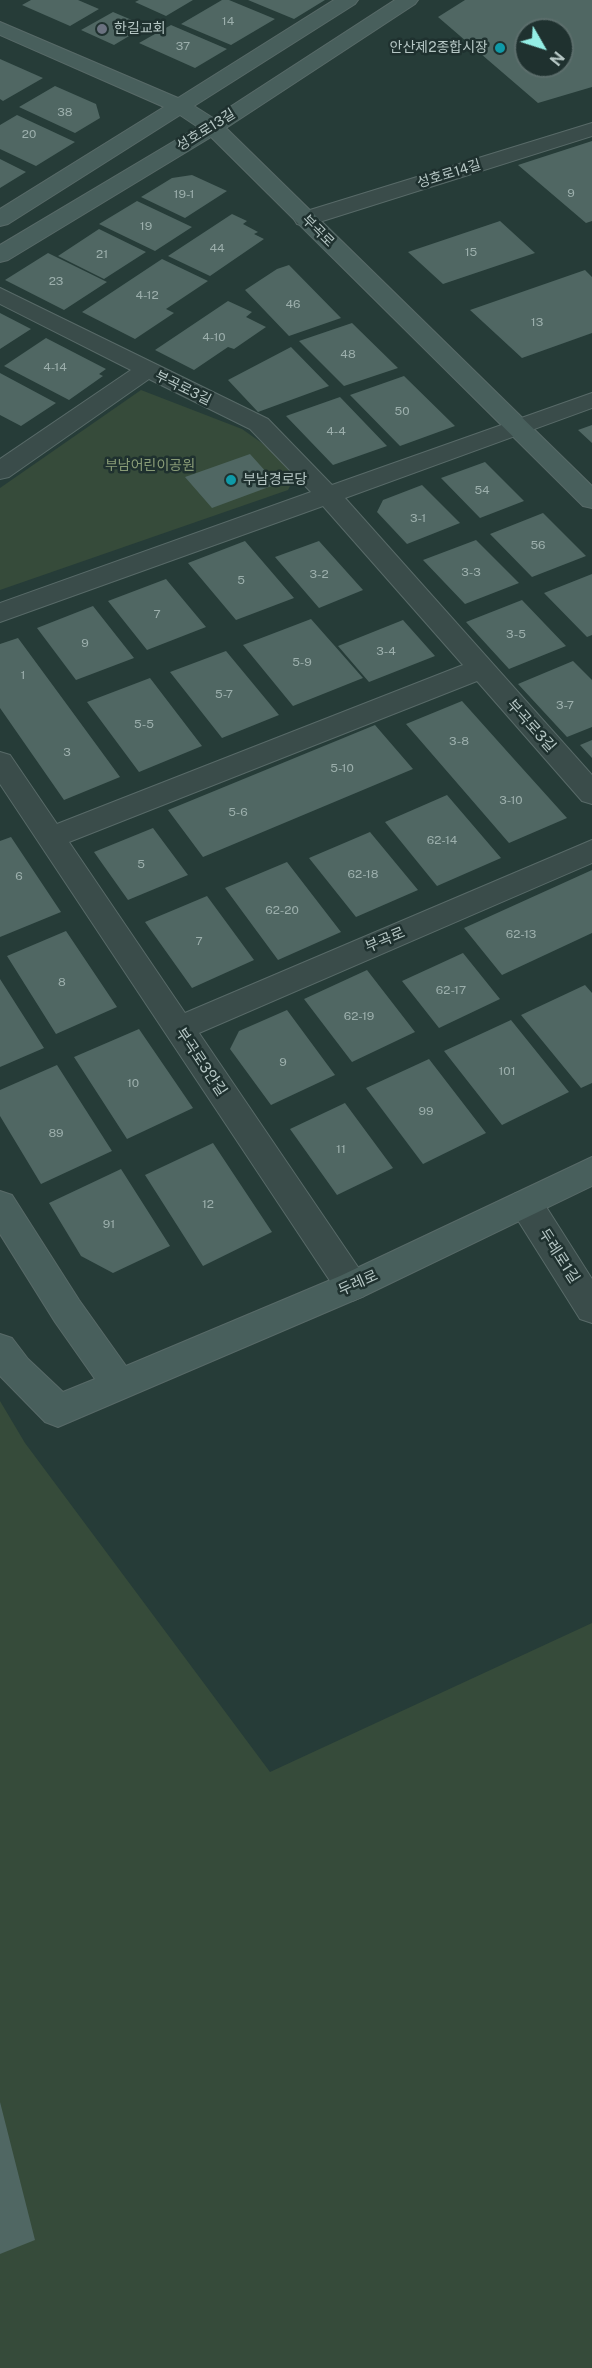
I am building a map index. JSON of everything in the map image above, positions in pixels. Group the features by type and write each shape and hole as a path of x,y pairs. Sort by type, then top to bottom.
{"street":[{"path":"0,219 182,107 348,0"},
{"name":"성호로13길","path":"0,255 213,127 408,0"},
{"name":"부곡로","path":"0,27 182,107 213,127 592,500"},
{"name":"성호로14길","path":"305,219 592,129"},
{"path":"0,296 146,370"},
{"name":"부곡로3길","path":"0,471 146,370 259,424 328,495 592,794"},
{"path":"0,613 592,400"},
{"path":"51,838 480,669"},
{"name":"부곡로3안길","path":"0,762 352,1286"},
{"name":"부곡로","path":"178,1029 592,851"},
{"name":"두레로","path":"0,1348 16,1370 58,1411 352,1286 592,1171"},
{"name":"두레로1길","path":"526,1204 592,1308"},
{"path":"0,1205 67,1311 119,1384"}],"green space":[{"name":"부남어린이공원","path":"141,390 242,429 279,455 294,478 288,490 0,590 0,488"},
{"path":"0,1401 25,1443 270,1772 592,1623 592,2368 0,2368"}],"building":[{"path":"31,0 78,0 99,9 70,26 22,5"},
{"path":"139,0 193,0 166,16 135,2"},
{"path":"222,0 229,0 275,19 231,45 181,24"},
{"path":"248,0 325,0 294,19"},
{"name":"안산제2종합시장","path":"465,0 592,0 592,87 538,103 438,17"},
{"path":"113,12 146,26 114,45 81,30"},
{"path":"171,25 227,49 195,68 139,43"},
{"path":"0,59 43,78 3,101 0,99"},
{"path":"55,86 96,104 100,118 75,133 19,107"},
{"path":"17,115 75,142 36,166 0,149 0,125"},
{"path":"592,141 592,221 586,223 518,165"},
{"path":"0,159 26,172 0,188"},
{"path":"192,175 227,191 185,218 141,197 172,178"},
{"path":"137,201 192,227 155,251 99,224"},
{"path":"232,214 247,221 243,224 258,232 254,234 264,239 210,276 168,256"},
{"path":"500,221 535,253 443,284 408,252"},
{"path":"99,229 146,252 104,279 58,256"},
{"path":"48,253 107,282 64,310 5,280"},
{"path":"162,259 208,281 166,309 174,313 135,339 82,312"},
{"path":"289,265 341,318 289,336 245,290 277,269"},
{"path":"585,270 592,277 592,333 522,358 470,310"},
{"path":"228,301 252,312 246,317 266,327 234,349 228,347 194,370 155,350"},
{"path":"0,313 31,329 0,349"},
{"path":"352,323 398,368 344,386 299,341"},
{"path":"46,338 106,369 99,374 103,376 69,400 4,366"},
{"path":"291,347 329,386 258,412 228,380"},
{"path":"0,373 56,403 21,426 0,415"},
{"path":"404,376 455,426 400,446 350,395"},
{"path":"340,397 387,446 333,465 286,416"},
{"path":"592,425 592,443 578,430"},
{"name":"부남경로당","path":"250,454 277,484 212,508 185,477"},
{"path":"485,462 524,501 480,518 441,478"},
{"path":"422,485 460,523 407,544 377,512 383,500"},
{"path":"543,513 586,556 532,577 490,534"},
{"path":"476,540 519,583 465,604 423,560"},
{"path":"245,541 294,598 236,620 188,563"},
{"path":"319,541 363,590 319,608 275,557"},
{"path":"592,574 592,635 587,637 544,593"},
{"path":"166,579 206,627 147,650 108,601"},
{"path":"522,600 566,646 509,669 466,622"},
{"path":"93,606 134,658 76,680 37,628"},
{"path":"311,619 363,678 293,706 243,645"},
{"path":"403,620 435,656 369,682 338,646"},
{"path":"18,638 120,777 64,800 0,708 0,644"},
{"path":"226,651 279,715 222,738 170,672"},
{"path":"573,661 592,680 592,727 567,737 518,684"},
{"path":"150,678 202,746 139,772 87,702"},
{"path":"462,701 567,818 509,843 406,724"},
{"path":"375,725 413,769 203,857 168,810"},
{"path":"592,740 592,758 580,745"},
{"path":"447,795 501,858 437,886 385,822"},
{"path":"153,828 188,875 128,900 94,852"},
{"path":"370,832 418,890 356,917 309,858"},
{"path":"11,837 61,912 0,937 0,841"},
{"path":"287,862 341,932 278,960 225,888"},
{"path":"592,870 592,933 502,975 464,928"},
{"path":"207,896 254,960 192,988 145,922"},
{"path":"66,931 117,1007 56,1034 7,956"},
{"path":"463,953 500,999 439,1028 402,981"},
{"path":"367,970 415,1032 352,1062 304,999"},
{"path":"0,979 44,1048 0,1067"},
{"path":"585,985 592,993 592,1083 581,1088 521,1015"},
{"path":"287,1010 335,1075 271,1105 230,1049 239,1031"},
{"path":"511,1020 569,1092 502,1125 444,1051"},
{"path":"139,1029 193,1108 127,1139 74,1057"},
{"path":"429,1059 486,1133 423,1164 366,1088"},
{"path":"57,1065 112,1151 41,1184 0,1116 0,1090"},
{"path":"345,1103 393,1168 337,1195 290,1129"},
{"path":"213,1143 272,1232 203,1266 145,1175"},
{"path":"121,1169 170,1246 113,1273 81,1256 49,1203"},
{"path":"0,2102 35,2240 0,2254"}],"place":[{"name":"한길교회","path":"102,29"},
{"name":"안산제2종합시장","path":"500,48"},
{"name":"부남경로당","path":"231,480"}]}
